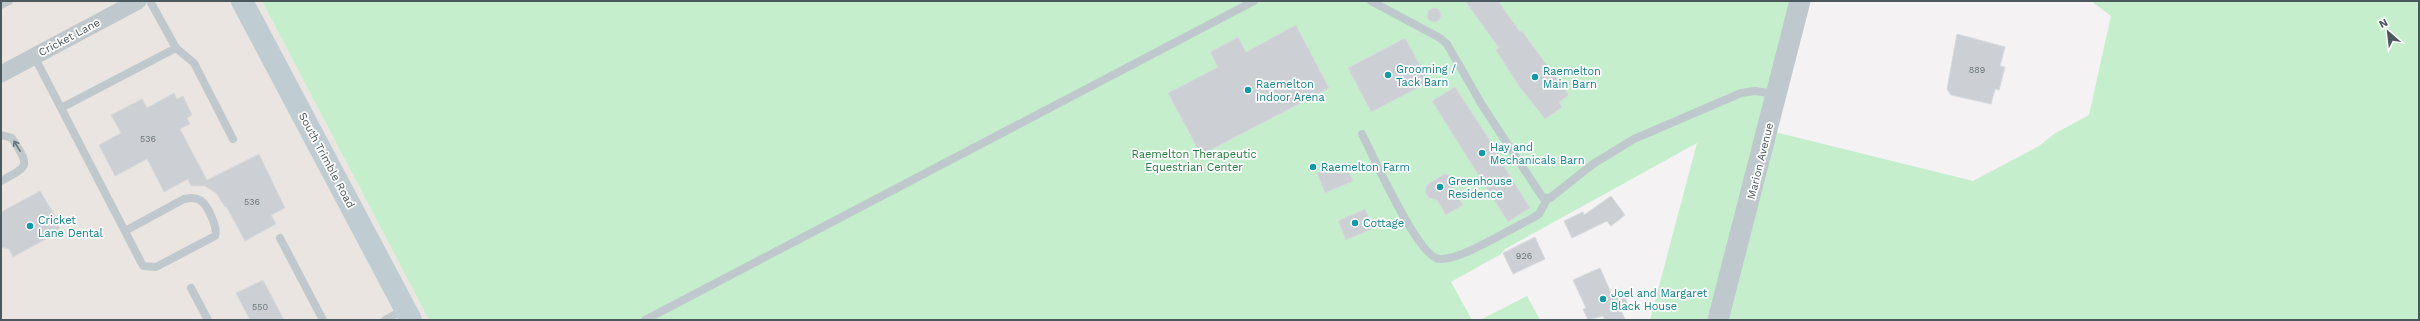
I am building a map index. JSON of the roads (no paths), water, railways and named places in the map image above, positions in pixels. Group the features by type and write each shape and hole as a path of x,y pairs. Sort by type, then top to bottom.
{"main road":[{"name":"South Trimble Road","path":"242,1 408,315"}],"street":[{"name":"Cricket Lane","path":"1,74 117,9 138,1"},
{"name":"Marion Avenue","path":"1718,320 1800,1"}],"lane":[{"path":"150,1 176,48 194,63 233,139"},
{"path":"645,320 1254,1"},
{"path":"1371,1 1440,38 1447,44 1482,105 1536,190 1541,196 1547,199"},
{"path":"61,108 176,48"},
{"path":"34,56 143,266 156,267 215,236 216,232 202,201 194,198 184,199 125,231"},
{"path":"1362,134 1387,186 1421,244 1432,256 1439,259 1460,256 1539,214 1547,199 1593,164 1653,130 1740,93 1755,91 1776,94"},
{"path":"1,135 12,138 25,159 25,164 19,171 1,181"},
{"path":"280,238 323,320"},
{"path":"191,288 208,320"},
{"path":"385,320 408,315"}],"place":[{"name":"Grooming / Tack Barn","path":"1388,75"},
{"name":"Raemelton Main Barn","path":"1535,77"},
{"name":"Raemelton Indoor Arena","path":"1248,90"},
{"name":"Hay and Mechanicals Barn","path":"1482,153"},
{"name":"Raemelton Farm","path":"1313,167"},
{"name":"Greenhouse Residence","path":"1440,187"},
{"name":"Cottage","path":"1355,223"},
{"name":"Cricket Lane Dental","path":"30,226"},
{"name":"Joel and Margaret Black House","path":"1603,299"}],"park label":[{"name":"Raemelton Therapeutic Equestrian Center","path":"1194,160"}]}
